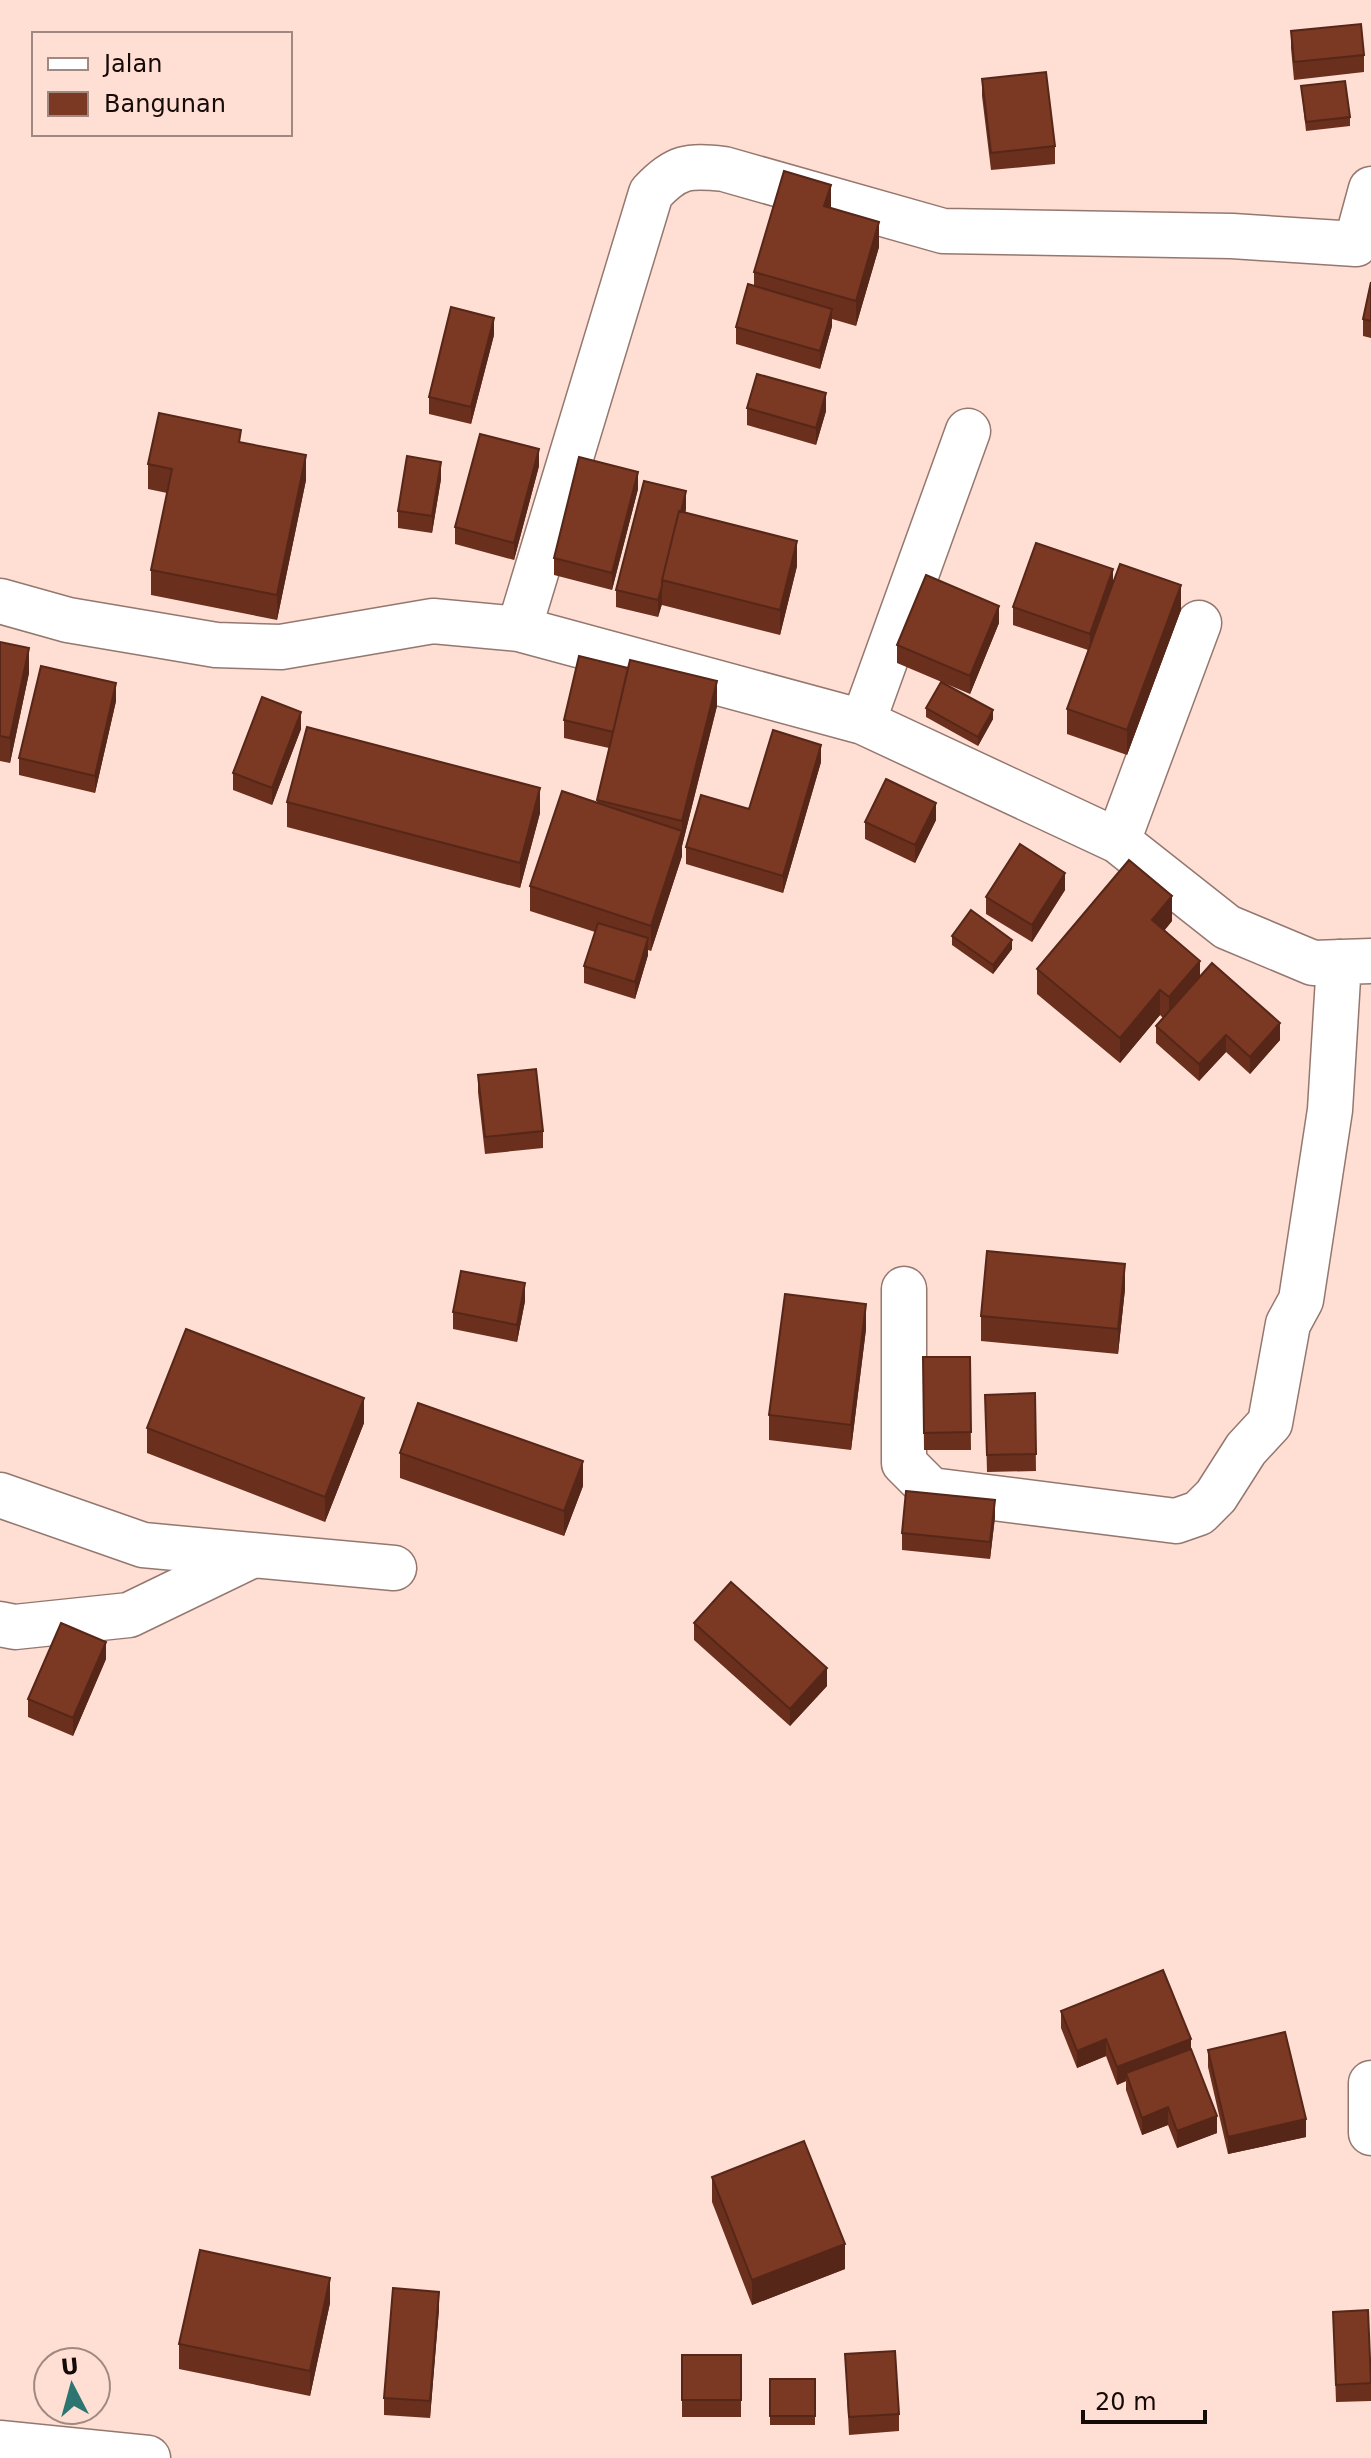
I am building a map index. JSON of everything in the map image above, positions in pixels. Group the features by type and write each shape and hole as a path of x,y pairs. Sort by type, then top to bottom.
{"street":[{"path":"519,629 651,193 670,172 696,166 724,169 943,231 1232,236 1356,244 1371,189"},
{"path":"863,722 968,431"},
{"path":"0,601 68,620 216,645 281,647 433,621 519,629 863,722 1118,841 1227,927 1313,963 1355,961 1301,1300 1288,1324 1270,1423 1246,1449 1216,1496 1199,1513 1176,1521 931,1490 904,1463 904,1289"},
{"path":"1118,841 1199,623"},
{"path":"0,1495 143,1545 394,1568"},
{"path":"0,1624 15,1627 129,1615 251,1556"},
{"path":"1371,2083 1371,2133"},
{"path":"0,2443 148,2458"}],"building":[{"path":"1361,24 1364,55 1294,62 1291,31"},
{"path":"1046,72 1055,146 991,153 982,79"},
{"path":"1345,81 1350,117 1306,122 1301,86"},
{"path":"784,171 831,185 824,206 879,222 856,301 754,272"},
{"path":"1371,282 1371,321 1363,319"},
{"path":"748,284 832,309 820,351 736,327"},
{"path":"451,307 494,318 471,407 429,397"},
{"path":"757,374 826,393 816,428 747,408"},
{"path":"159,413 241,430 239,442 306,455 277,595 151,570 172,469 148,464"},
{"path":"480,434 539,449 514,543 455,527"},
{"path":"407,456 441,462 432,516 398,511"},
{"path":"579,457 638,472 612,573 554,558"},
{"path":"644,481 686,491 658,600 616,590"},
{"path":"679,511 797,541 780,610 662,580"},
{"path":"1036,543 1113,569 1090,634 1013,607"},
{"path":"1120,564 1181,585 1127,730 1067,709"},
{"path":"926,575 999,606 970,676 897,645"},
{"path":"0,642 29,648 10,738 0,736"},
{"path":"579,656 628,668 613,732 564,720"},
{"path":"630,660 717,681 682,821 597,800"},
{"path":"41,666 116,683 95,776 19,758"},
{"path":"941,682 993,710 978,737 926,708"},
{"path":"262,697 301,712 272,788 233,773"},
{"path":"307,727 540,788 520,863 287,802"},
{"path":"773,730 821,745 783,876 686,847 701,795 749,809"},
{"path":"886,779 936,803 915,845 865,822"},
{"path":"562,791 682,831 651,926 530,886"},
{"path":"1020,844 1065,873 1032,925 986,897"},
{"path":"1129,860 1172,896 1152,920 1200,961 1169,997 1160,990 1120,1038 1037,969"},
{"path":"971,910 1012,940 993,965 952,936"},
{"path":"598,923 648,938 635,982 584,966"},
{"path":"1212,963 1280,1023 1250,1057 1226,1035 1199,1064 1156,1026"},
{"path":"536,1069 543,1131 485,1137 478,1075"},
{"path":"987,1251 1125,1264 1118,1329 981,1316"},
{"path":"461,1271 525,1283 517,1325 453,1312"},
{"path":"785,1294 866,1304 851,1425 769,1415"},
{"path":"186,1329 364,1398 325,1497 147,1428"},
{"path":"923,1357 970,1357 971,1432 924,1433"},
{"path":"1035,1393 1036,1454 987,1455 985,1395"},
{"path":"418,1403 583,1461 564,1511 400,1453"},
{"path":"906,1491 995,1500 990,1542 902,1533"},
{"path":"731,1582 827,1668 790,1709 694,1623"},
{"path":"61,1623 106,1642 73,1718 28,1699"},
{"path":"1163,1970 1191,2039 1117,2067 1106,2039 1077,2051 1061,2011"},
{"path":"1285,2032 1306,2119 1228,2137 1208,2050"},
{"path":"1191,2049 1217,2116 1177,2131 1168,2107 1142,2118 1126,2073"},
{"path":"804,2141 845,2244 752,2280 712,2177"},
{"path":"200,2250 330,2278 310,2371 179,2344"},
{"path":"393,2288 439,2292 430,2401 384,2398"},
{"path":"1368,2310 1371,2383 1336,2385 1333,2312"},
{"path":"895,2351 899,2414 849,2417 845,2354"},
{"path":"682,2355 741,2355 741,2400 682,2400"},
{"path":"770,2379 815,2379 815,2416 770,2416"}]}
